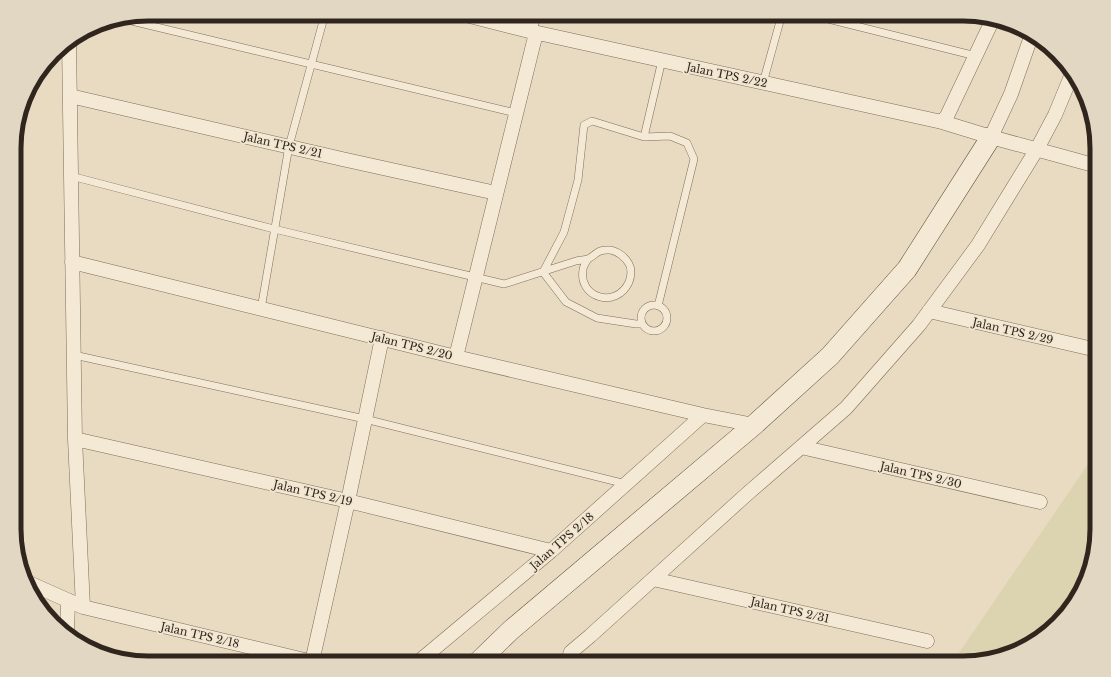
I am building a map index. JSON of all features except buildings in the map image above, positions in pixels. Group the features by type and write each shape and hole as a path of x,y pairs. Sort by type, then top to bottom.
{"street":[{"name":"Jalan TPS 2/22","path":"490,21 533,32 942,122 1090,164"},
{"path":"456,357 516,113 533,32 534,21"},
{"path":"942,122 947,116 991,24"},
{"path":"484,656 517,625 754,425 830,356 907,269 991,137 1011,94 1030,40"},
{"path":"69,49 75,439 83,607"},
{"path":"570,656 571,652 846,408 919,325 978,245 1038,150 1056,115 1070,79"},
{"name":"Jalan TPS 2/21","path":"70,96 496,193"},
{"name":"Jalan TPS 2/20","path":"72,262 456,357 703,415 754,425"},
{"name":"Jalan TPS 2/29","path":"929,311 1090,348"},
{"path":"316,656 382,338"},
{"name":"Jalan TPS 2/18","path":"425,656 551,551 703,415"},
{"name":"Jalan TPS 2/19","path":"75,439 348,501 551,551"},
{"name":"Jalan TPS 2/30","path":"801,447 1040,502"},
{"name":"Jalan TPS 2/31","path":"653,579 927,641"},
{"name":"Jalan TPS 2/18","path":"34,585 83,607 290,656"},
{"path":"67,627 68,600"}],"lane":[{"path":"261,309 289,146 323,21"},
{"path":"763,83 780,21"},
{"path":"836,21 976,56"},
{"path":"135,22 516,113"},
{"path":"644,136 662,60"},
{"path":"543,272 564,232 578,180 584,125 592,121 644,136 670,136 687,143 694,159 658,306"},
{"path":"71,176 274,229 504,284 576,261 588,259 598,251 610,250 622,255 630,265 631,278 626,289 616,297 609,298 603,298 592,293 584,283 583,270 588,259"},
{"path":"543,272 566,302 597,318 642,324 647,329 654,332 661,329 666,324 667,316 664,310 658,306 650,306 644,310 641,316 642,324"},
{"path":"74,355 365,419 626,484"}],"shaded area":[{"path":"1090,461 1090,537 1088,554 1077,585 1069,600 1040,630 1012,646 988,654 957,656"}]}
